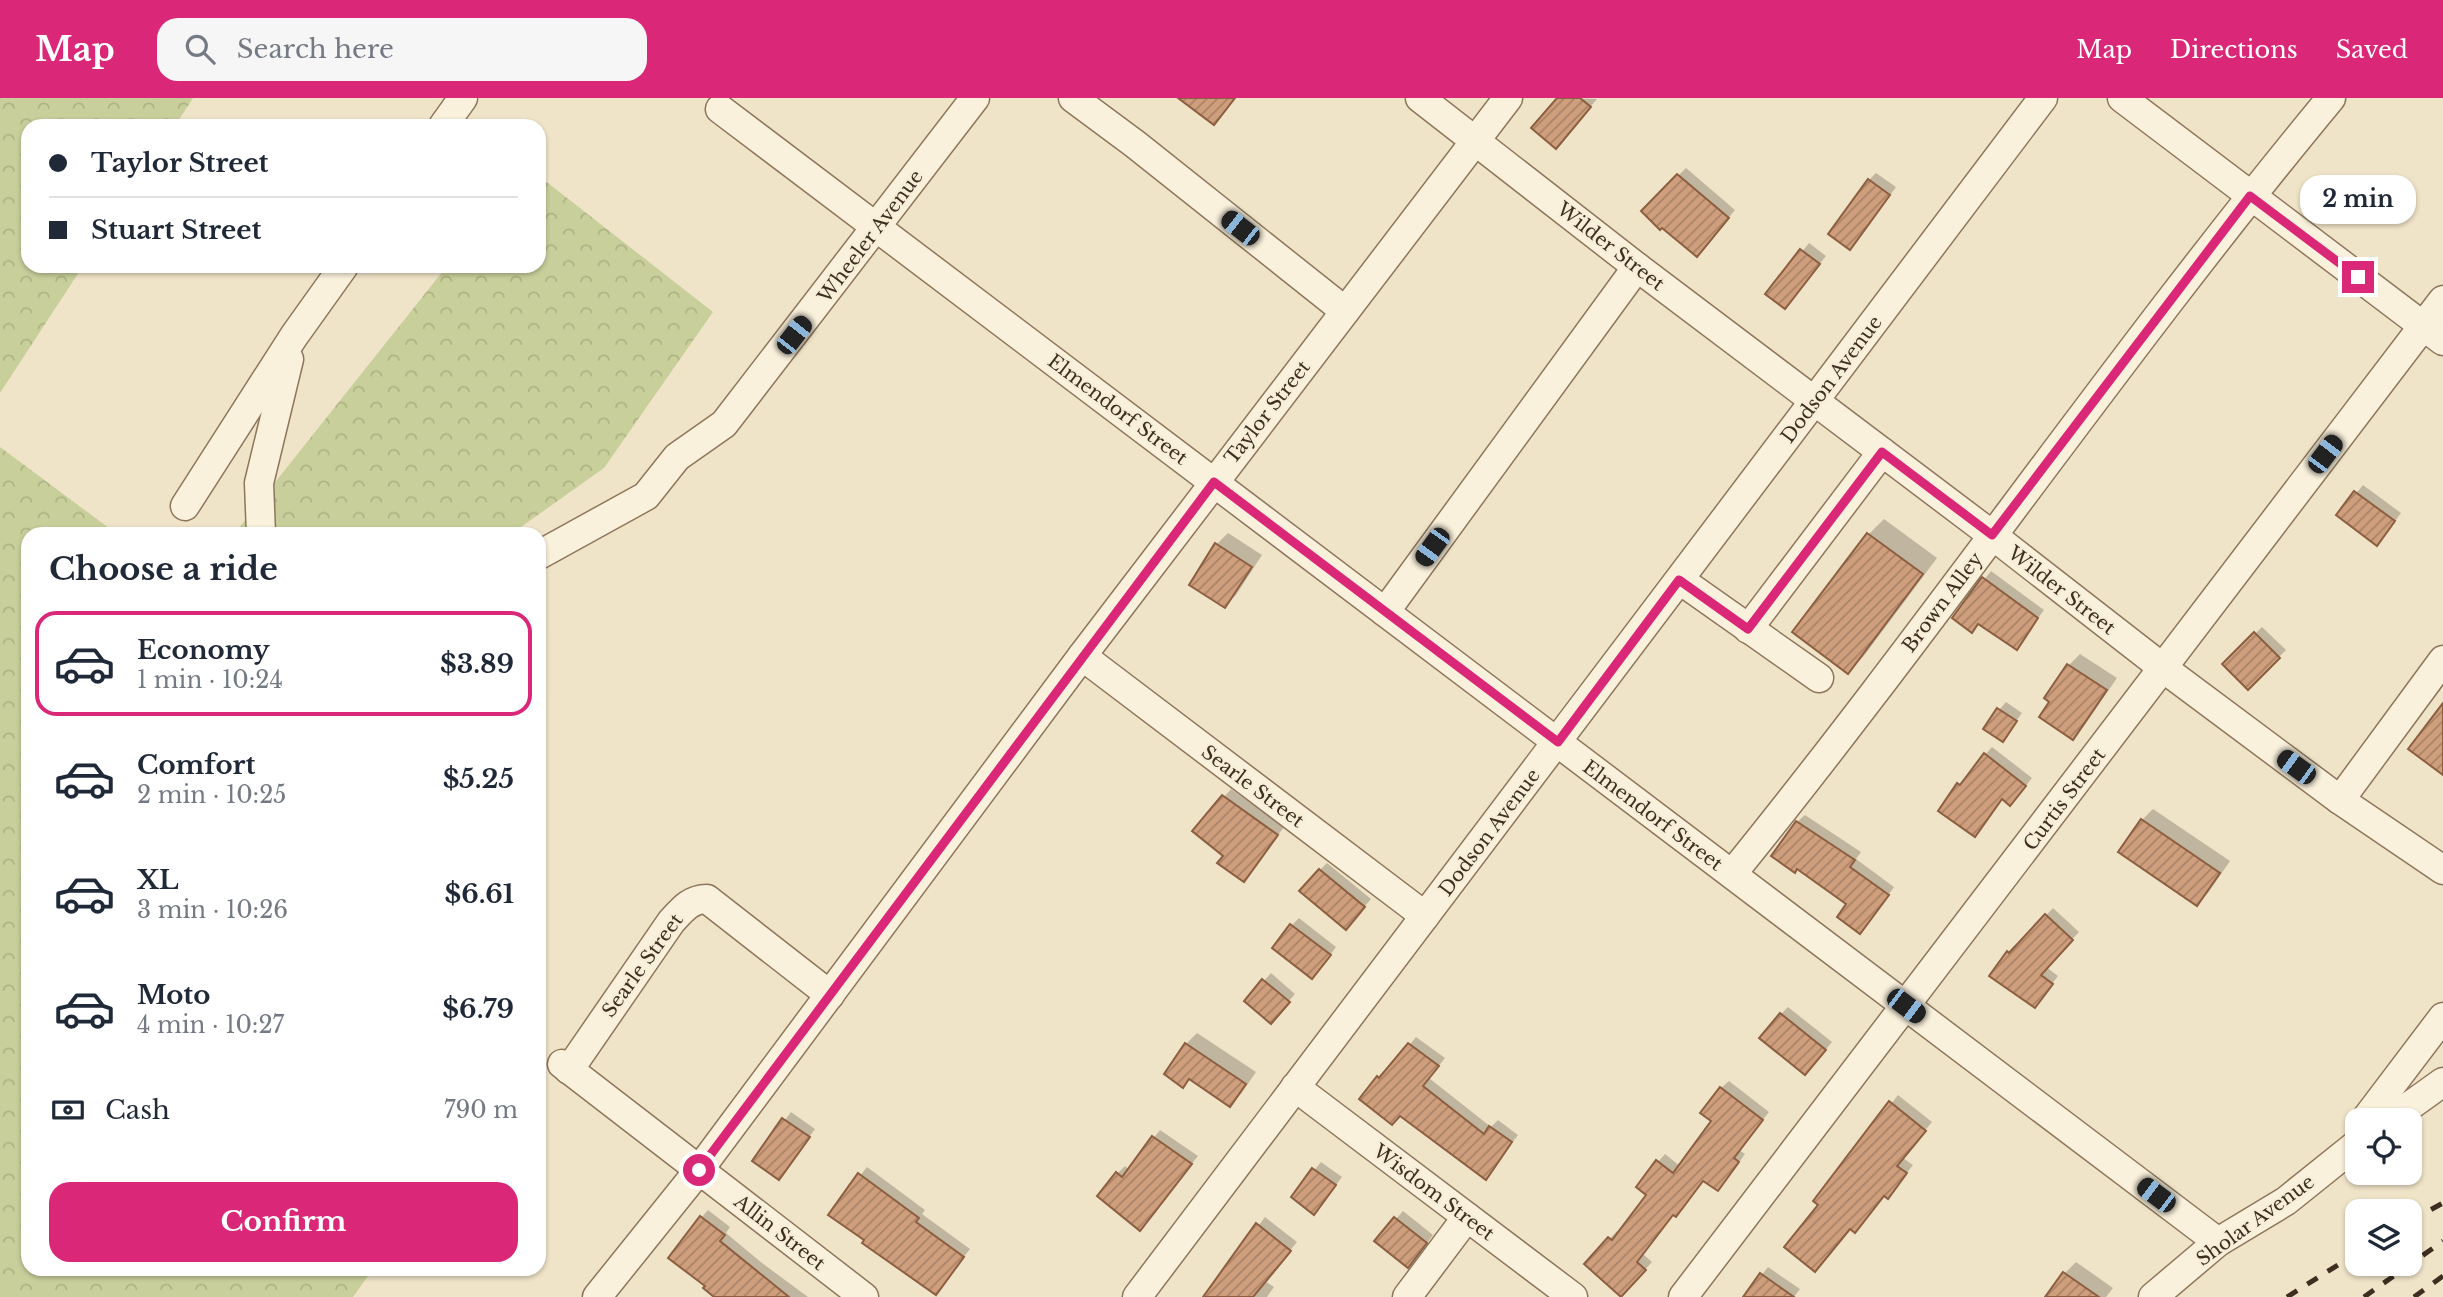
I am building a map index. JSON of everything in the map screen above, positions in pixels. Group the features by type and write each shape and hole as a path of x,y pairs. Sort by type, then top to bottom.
{"street":[{"path":"448,119 463,98"},
{"name":"Wheeler Avenue","path":"546,551 646,496 677,457 724,424 975,98"},
{"path":"1073,98 1345,311"},
{"name":"Wilder Street","path":"1420,98 2163,668 2340,800 2443,870"},
{"name":"Taylor Street","path":"597,1297 699,1170 1082,656 1508,98"},
{"name":"Dodson Avenue","path":"1137,1297 2043,98"},
{"path":"2122,98 2433,334"},
{"name":"Brown Alley","path":"1732,874 1826,759 1992,535 2250,196 2331,98"},
{"name":"Elmendorf Street","path":"720,108 2218,1242"},
{"path":"1385,612 1637,267"},
{"path":"185,506 294,336 339,273"},
{"name":"Curtis Street","path":"1684,1297 2163,668 2433,334 2443,300"},
{"path":"261,527 259,483 294,336"},
{"path":"1748,629 1882,452"},
{"path":"1679,580 1819,678"},
{"name":"Searle Street","path":"1082,656 1424,916"},
{"path":"2340,800 2443,660"},
{"name":"Searle Street","path":"566,1067 671,922 686,905 696,899 707,899 714,904 830,995"},
{"path":"2374,1108 2443,1017"},
{"name":"Allin Street","path":"566,1067 864,1297"},
{"path":"2407,1108 2443,1082"},
{"name":"Wisdom Street","path":"1295,1087 1573,1297"},
{"path":"2334,1160 2345,1146"},
{"name":"Sholar Avenue","path":"2153,1297 2218,1242 2286,1201 2345,1152"},
{"path":"1407,1297 1467,1217"}],"green space":[{"path":"0,98 193,98 180,119 21,119 21,273 78,273 0,393"},
{"path":"546,181 713,312 604,468 521,527 240,527 441,273 546,273"},
{"path":"0,447 108,527 21,527 21,1276 368,1276 353,1297 0,1297"}],"building":[{"path":"1178,98 1235,98 1214,125"},
{"path":"1557,98 1580,98 1591,107 1556,149 1531,128"},
{"path":"1677,174 1729,218 1697,257 1662,228 1660,230 1641,211"},
{"path":"1868,179 1890,195 1850,250 1828,234"},
{"path":"1800,249 1820,264 1785,309 1765,294"},
{"path":"2354,491 2395,521 2377,546 2336,515"},
{"path":"1867,533 1923,574 1848,674 1792,632"},
{"path":"1215,543 1252,567 1225,608 1189,585"},
{"path":"1982,577 2038,618 2017,650 1978,624 1972,633 1952,618"},
{"path":"2254,632 2280,658 2248,690 2222,664"},
{"path":"2067,664 2107,690 2073,740 2039,717 2049,702 2044,698"},
{"path":"2443,703 2443,775 2408,749"},
{"path":"1997,708 2017,721 2003,742 1983,729"},
{"path":"1984,753 2026,786 2010,806 2002,799 1975,837 1938,811 1957,783 1960,785"},
{"path":"1222,795 1278,835 1244,882 1217,863 1223,856 1192,831"},
{"path":"2141,819 2220,873 2197,906 2118,852"},
{"path":"1796,821 1855,860 1850,867 1889,895 1860,934 1837,917 1846,904 1797,869 1795,873 1771,856"},
{"path":"1319,869 1365,907 1346,930 1299,891"},
{"path":"2045,914 2073,940 2041,975 2053,984 2035,1008 1989,976 2007,951 2009,953"},
{"path":"1290,924 1331,955 1312,979 1272,948"},
{"path":"1262,979 1290,1002 1271,1024 1244,1001"},
{"path":"1780,1013 1826,1050 1805,1075 1759,1038"},
{"path":"1185,1043 1246,1084 1230,1107 1189,1079 1183,1088 1164,1074"},
{"path":"1408,1043 1439,1066 1423,1086 1484,1134 1489,1126 1512,1142 1486,1180 1400,1116 1392,1125 1359,1099"},
{"path":"1720,1087 1763,1120 1734,1158 1739,1162 1718,1191 1703,1181 1676,1217 1673,1215 1637,1262 1646,1270 1621,1297 1584,1264 1608,1237 1612,1240 1646,1195 1636,1187 1656,1160 1673,1173 1711,1121 1700,1113"},
{"path":"1889,1101 1926,1131 1897,1166 1907,1173 1888,1199 1884,1196 1855,1233 1850,1229 1815,1272 1784,1247 1818,1205 1813,1201"},
{"path":"782,1118 810,1137 779,1180 752,1161"},
{"path":"1152,1136 1192,1164 1140,1231 1097,1196 1116,1172 1122,1177"},
{"path":"1312,1168 1336,1185 1314,1215 1291,1197"},
{"path":"858,1173 919,1218 916,1222 964,1257 936,1295 862,1243 864,1240 828,1215"},
{"path":"700,1216 725,1235 720,1241 789,1297 714,1297 703,1288 705,1286 668,1258"},
{"path":"1394,1217 1427,1243 1408,1268 1374,1241"},
{"path":"1256,1223 1291,1251 1253,1297 1203,1297"},
{"path":"2063,1272 2099,1297 2045,1297"},
{"path":"1760,1273 1794,1297 1743,1297"}],"railway":[{"path":"2422,1214 2443,1203"},
{"path":"2364,1297 2443,1241"},
{"path":"2287,1297 2345,1261"},
{"path":"2414,1297 2443,1276"}],"route":[{"path":"699,1170 1214,482 1558,742 1679,580 1748,629 1882,452 1992,535 2250,196 2358,277"}]}
